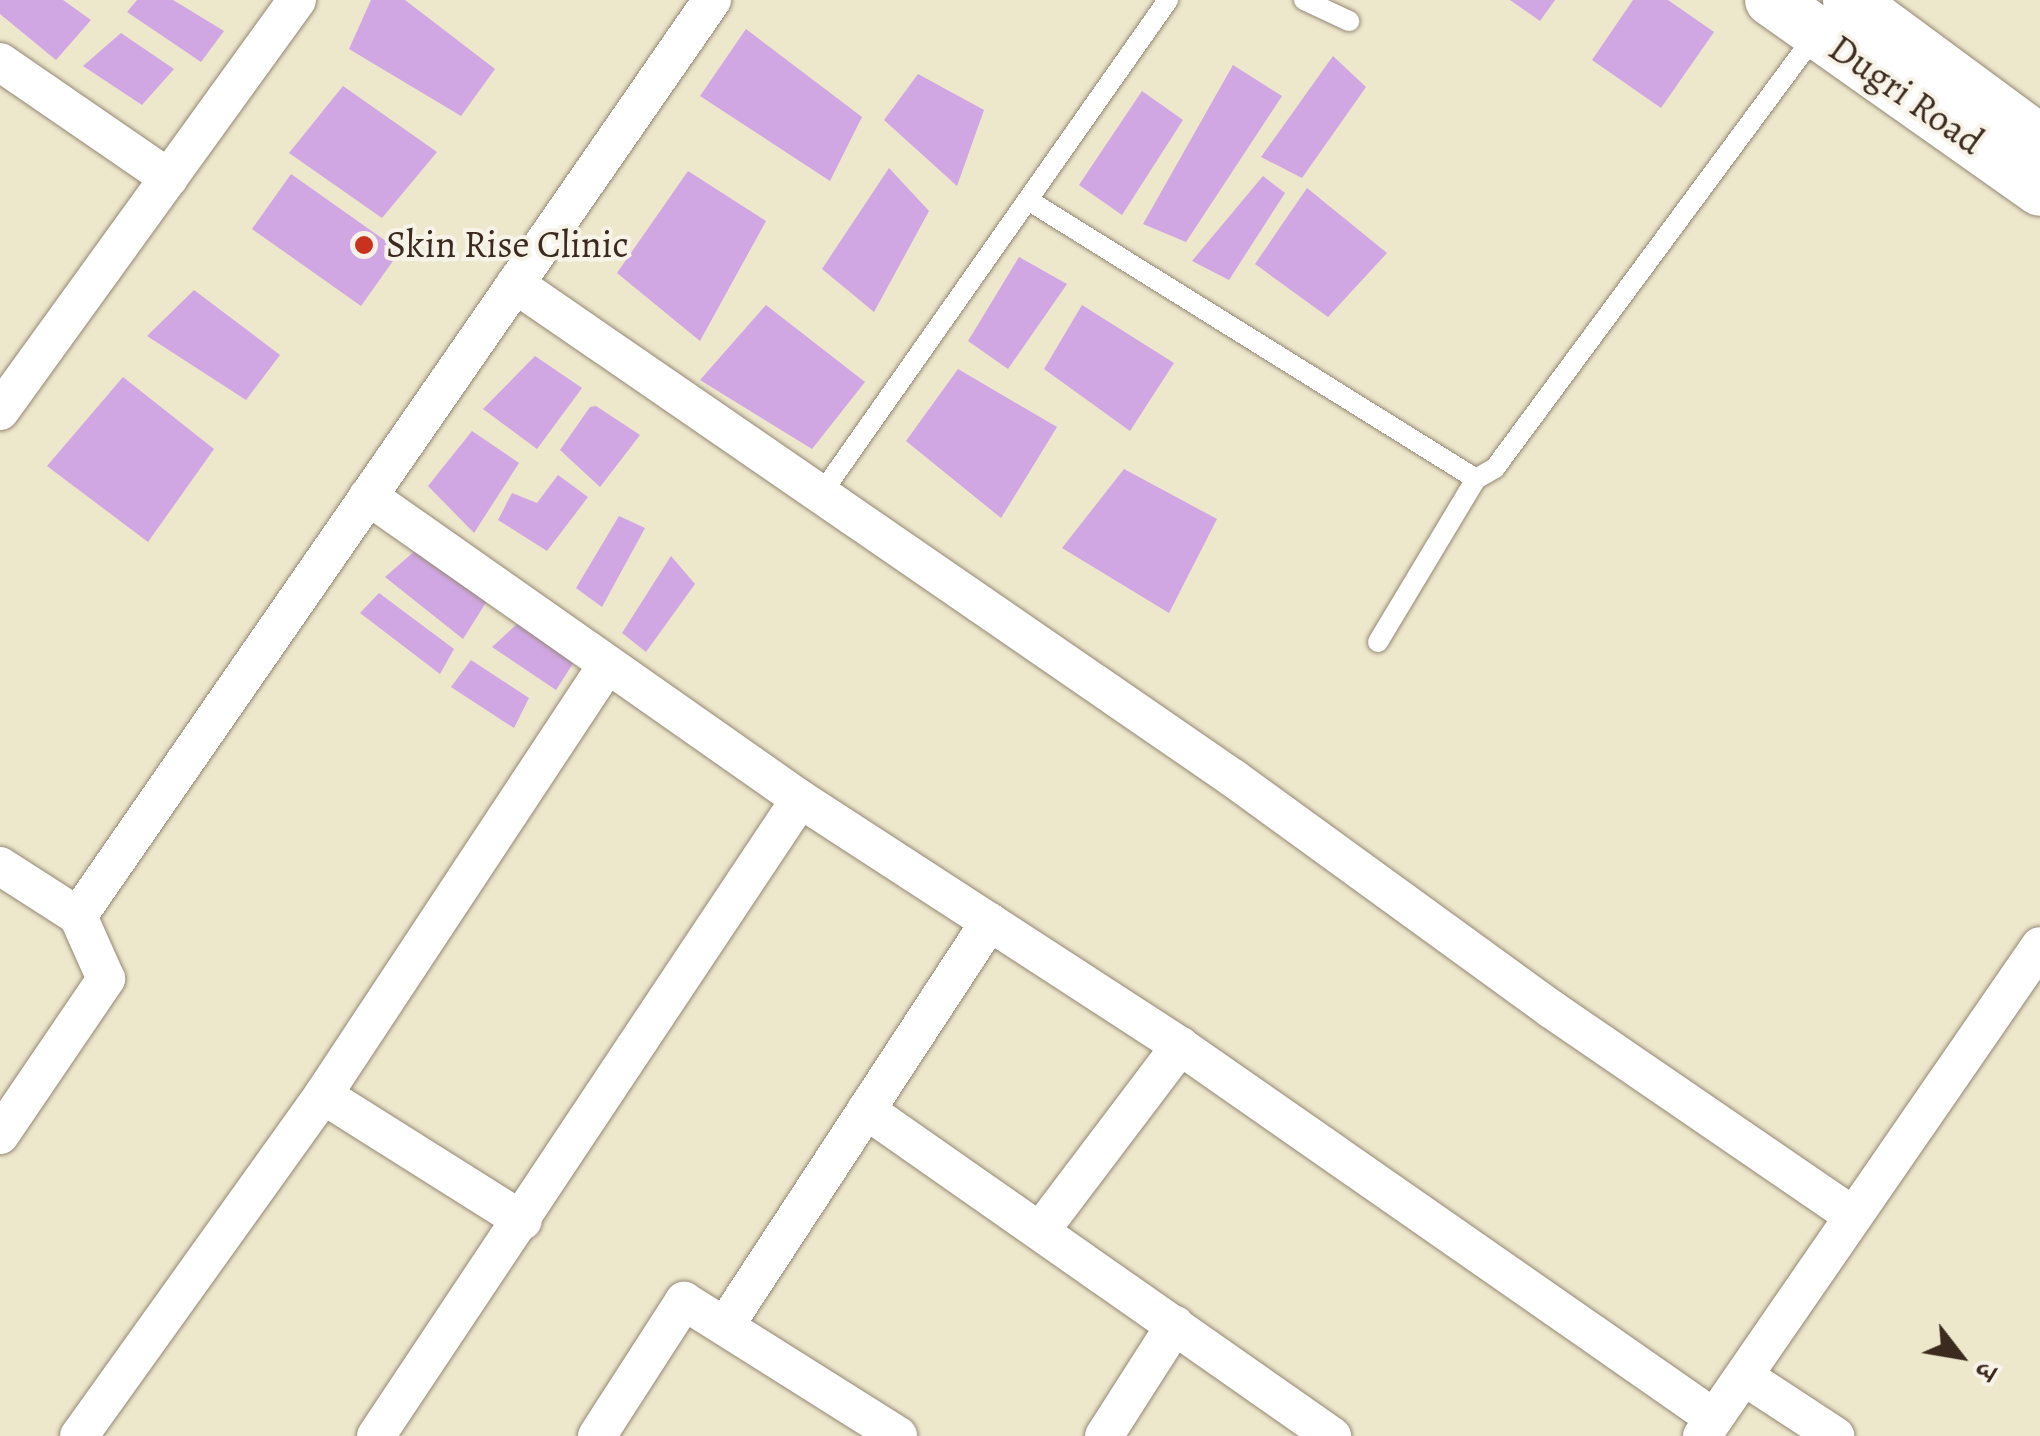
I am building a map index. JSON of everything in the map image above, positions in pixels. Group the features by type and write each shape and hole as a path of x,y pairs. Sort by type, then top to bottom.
{"street":[{"path":"3,400 297,0"},
{"path":"78,916 712,0"},
{"name":"Dugri Road","path":"1772,0 1833,16 2040,141"},
{"name":"Dugri Road","path":"1833,16 2040,190"},
{"path":"0,62 168,178"},
{"path":"515,284 1233,778 1551,1008 1853,1216"},
{"path":"368,496 800,799 1180,1046 1708,1427 2040,946"},
{"path":"79,1436 323,1095 607,665"},
{"path":"376,1436 800,799"},
{"path":"0,866 78,916 106,979 0,1136"},
{"path":"725,1326 989,922"},
{"path":"1041,1230 1180,1046"},
{"path":"323,1095 522,1221"},
{"path":"866,1110 1332,1436"},
{"path":"597,1436 684,1301 898,1436"},
{"path":"1104,1436 1175,1325"},
{"path":"1744,1377 1835,1436"}],"lane":[{"path":"821,494 1168,0"},
{"path":"1304,0 1348,21"},
{"path":"1378,642 1476,478 1495,468 1833,16"},
{"path":"1028,200 1476,478"}],"building":[{"path":"0,0 63,0 91,20 56,60 0,14"},
{"path":"137,0 173,0 224,31 201,62 127,12"},
{"path":"371,0 405,0 495,69 461,116 349,49"},
{"path":"1510,0 1555,0 1540,21"},
{"path":"1633,0 1668,0 1714,32 1661,108 1592,60"},
{"path":"746,29 862,117 830,181 700,96"},
{"path":"121,33 174,69 142,105 83,66"},
{"path":"1333,56 1366,87 1302,178 1261,157"},
{"path":"1233,65 1282,96 1186,242 1143,224"},
{"path":"918,74 984,110 957,186 884,120"},
{"path":"343,86 437,152 382,218 289,153"},
{"path":"1142,91 1183,120 1122,215 1079,185"},
{"path":"889,168 929,211 874,312 822,269"},
{"path":"688,171 766,221 700,341 617,273"},
{"path":"291,174 400,251 361,306 252,229"},
{"path":"1263,176 1285,193 1229,280 1192,261"},
{"path":"1307,188 1387,253 1328,317 1255,264"},
{"path":"1019,257 1067,284 1008,369 968,341"},
{"path":"194,290 280,355 246,400 147,336"},
{"path":"766,305 865,382 812,449 700,380"},
{"path":"1082,305 1174,363 1130,431 1044,369"},
{"path":"535,356 582,388 537,449 483,409"},
{"path":"958,369 1057,427 1001,518 906,441"},
{"path":"123,377 214,449 148,542 47,466"},
{"path":"596,406 640,435 600,487 560,450 590,407"},
{"path":"472,431 519,463 474,533 428,486"},
{"path":"1124,469 1217,519 1169,613 1062,548"},
{"path":"558,475 588,497 547,551 498,520 512,493 537,503"},
{"path":"619,516 645,528 602,607 576,588"},
{"path":"417,549 487,601 463,639 385,577"},
{"path":"671,556 695,584 646,652 622,633"},
{"path":"379,593 454,649 440,674 360,613"},
{"path":"518,623 574,662 556,690 492,647"},
{"path":"471,660 529,698 514,728 451,687"}],"place":[{"name":"Skin Rise Clinic","path":"364,245"}]}
